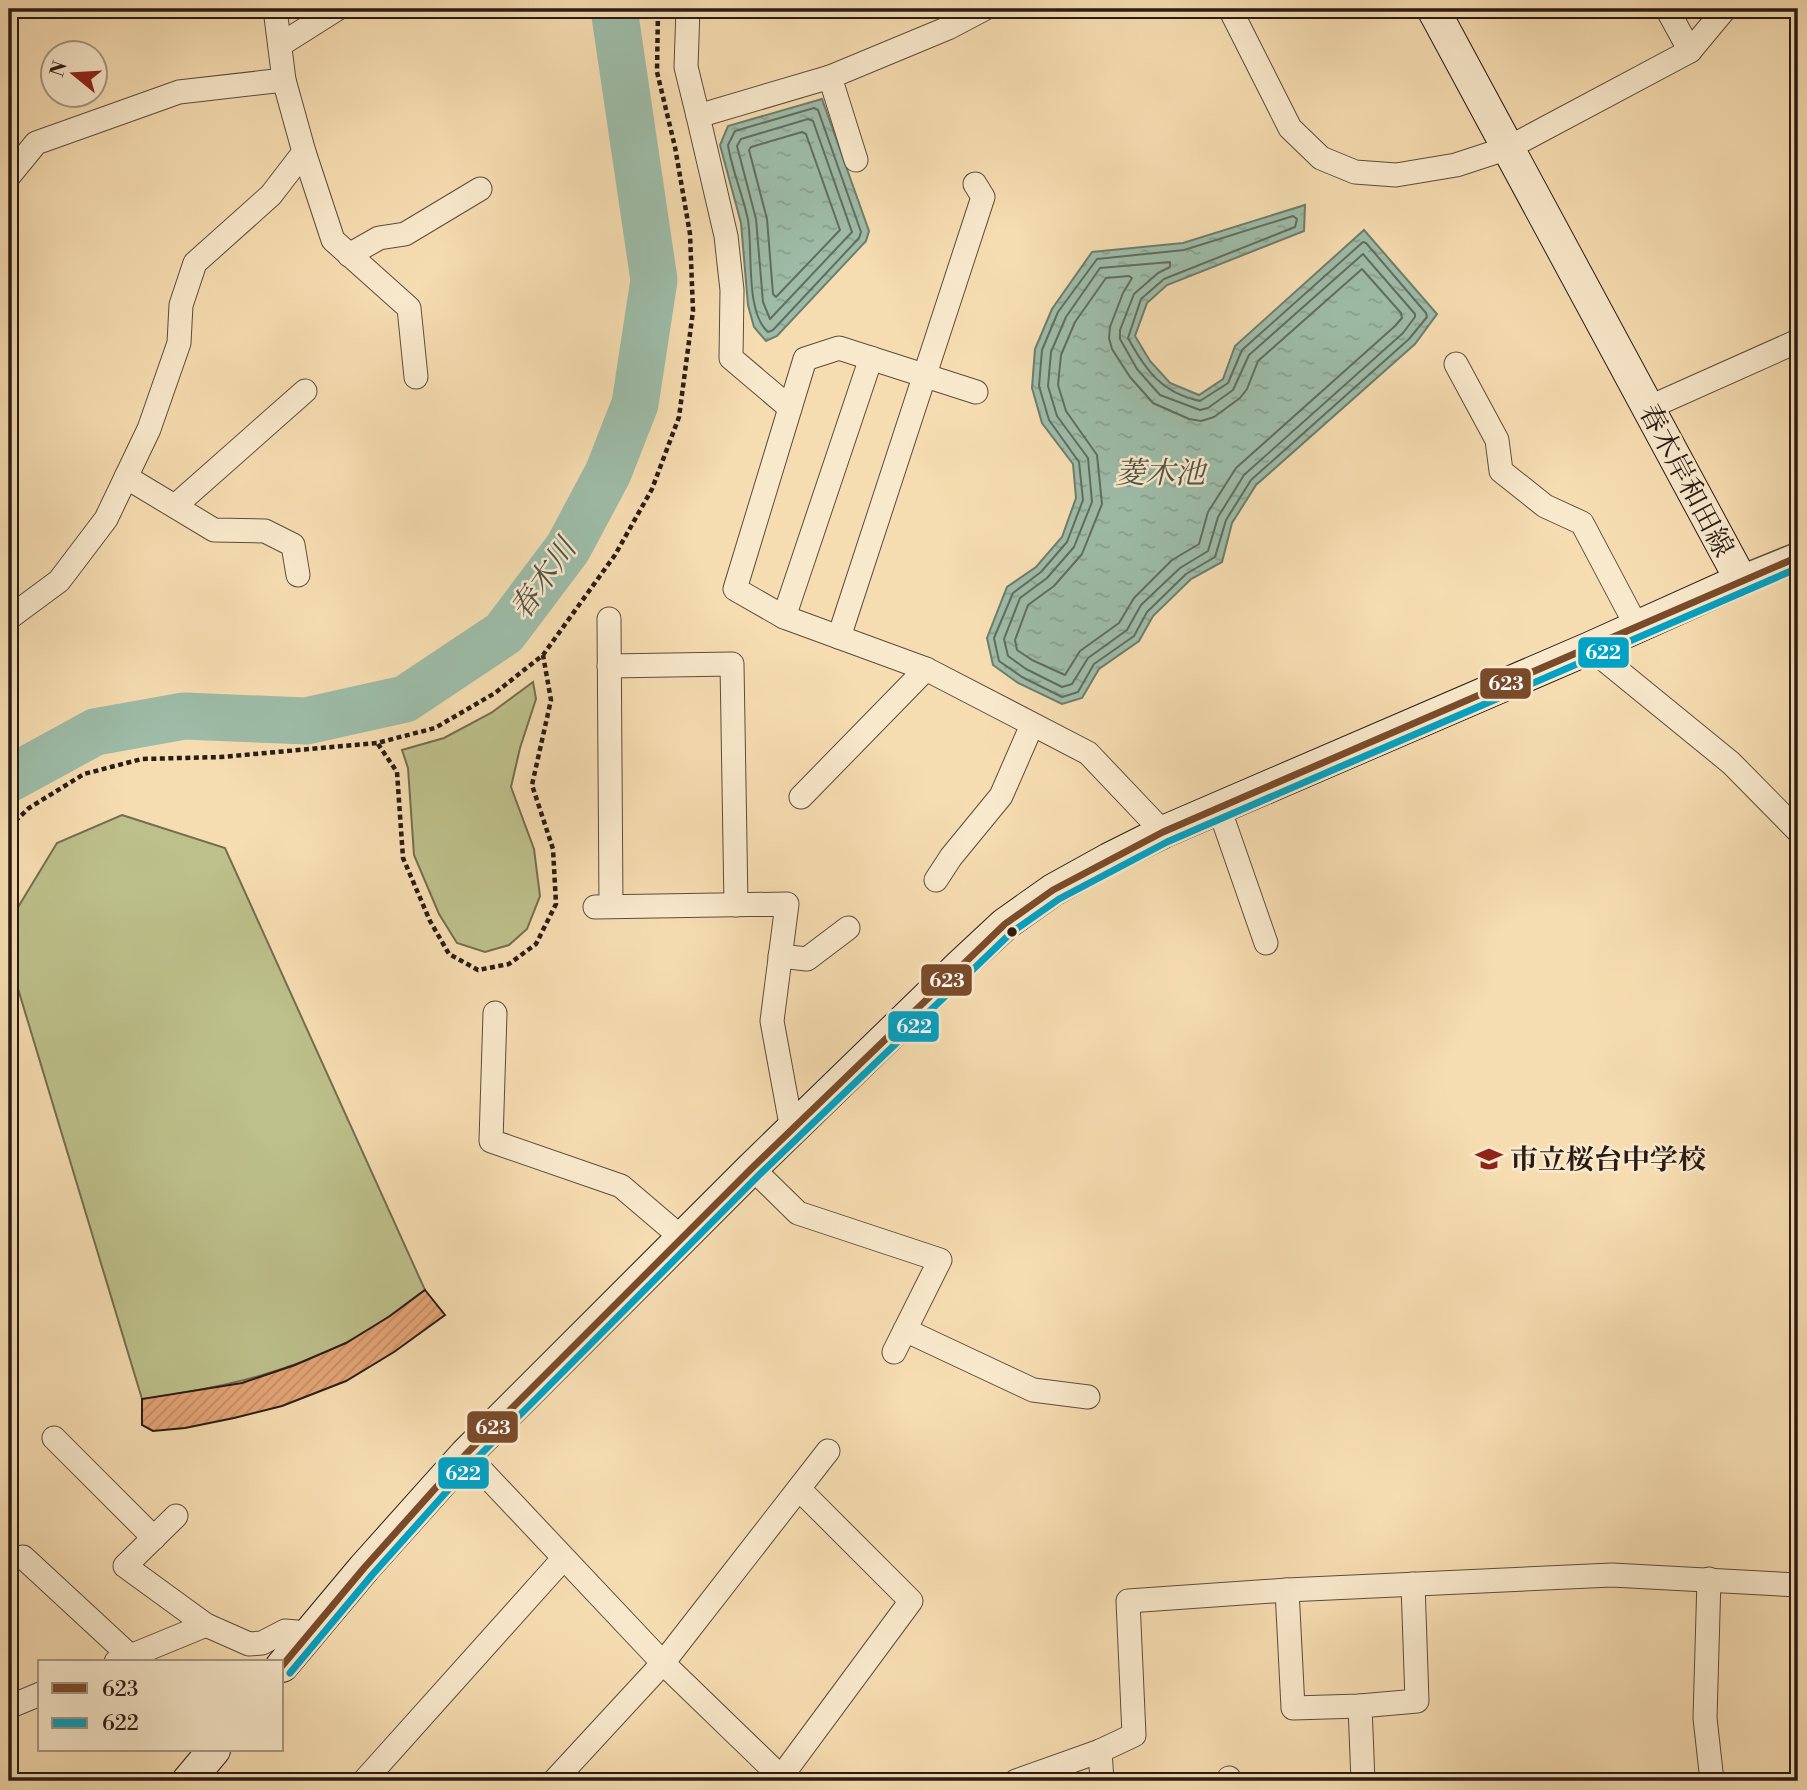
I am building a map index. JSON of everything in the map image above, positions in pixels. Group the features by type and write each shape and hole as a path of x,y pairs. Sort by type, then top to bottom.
{"main road":[{"name":"春木岸和田線","path":"284,1663 466,1454 751,1168 1005,924 1053,890 1163,832 1741,580 1433,9"},
{"path":"188,1781 212,1752"}],"street":[{"path":"275,9 284,80 333,240 409,308 416,377"},
{"path":"280,45 337,9"},
{"path":"688,9 686,67 726,236 732,290 731,358 790,408"},
{"path":"698,117 830,77 948,28 984,9"},
{"path":"1230,9 1290,128 1321,158 1355,172 1396,174 1457,166 1508,148 1690,51 1726,9"},
{"path":"1667,9 1690,51"},
{"path":"830,77 856,160"},
{"path":"9,176 36,143 179,92 284,80"},
{"path":"9,618 59,582 106,519 149,429 179,343 181,305 195,263 271,195 304,152"},
{"path":"839,637 983,197 975,184"},
{"path":"348,255 379,238 404,234 480,189"},
{"path":"1648,408 1798,341"},
{"path":"976,392 839,348 805,359 735,589 784,617 926,669 1088,753 1163,832"},
{"path":"784,617 871,358"},
{"path":"1456,364 1497,440 1501,471 1545,506 1582,523 1637,627"},
{"path":"175,506 305,391"},
{"path":"126,477 214,530 265,531 293,545 298,575"},
{"path":"1741,580 1798,557"},
{"path":"609,619 603,906 787,904 772,1021 792,1130"},
{"path":"1590,648 1731,763 1798,831"},
{"path":"609,666 732,664 736,905"},
{"path":"801,797 926,669"},
{"path":"936,880 951,857 1001,796 1032,725"},
{"path":"1219,808 1266,943"},
{"path":"780,956 807,959 848,928"},
{"path":"495,1013 491,1141 621,1185 682,1238"},
{"path":"751,1168 798,1213 940,1260 894,1352"},
{"path":"905,1330 1033,1390 1088,1397"},
{"path":"54,1438 154,1538"},
{"path":"554,1781 663,1663 828,1451"},
{"path":"466,1454 663,1663 781,1780 911,1601 799,1489"},
{"path":"176,1516 125,1566 206,1625 249,1644 262,1643 285,1631 308,1633"},
{"path":"23,1557 123,1659 206,1625"},
{"path":"364,1781 563,1559"},
{"path":"1016,1781 1100,1751 1134,1735 1128,1601 1287,1590 1612,1575 1709,1578 1798,1585"},
{"path":"1709,1578 1705,1718 1712,1781"},
{"path":"1287,1590 1293,1708 1360,1706 1417,1702 1413,1584"},
{"path":"9,1707 38,1695"},
{"path":"1360,1706 1363,1781"},
{"path":"1100,1751 1102,1781"}],"path":[{"path":"9,828 29,808 84,774 142,759 221,758 377,743 435,728 495,693 543,655 615,555 652,489 679,417 693,311 690,234 675,147 657,72 658,9"},
{"path":"377,743 397,772 403,858 429,921 449,954 478,970 509,964 536,944 556,904 553,849 532,785 551,700 543,655"}],"green space":[{"path":"533,682 536,699 511,787 534,849 540,896 527,929 509,945 485,952 457,943 439,914 414,855 408,768 402,750 444,738 491,713"},
{"path":"122,815 225,848 425,1290 386,1319 320,1355 245,1380 142,1399 9,959 9,922 57,843"}],"water":[{"path":"822,99 869,231 866,241 777,336 766,341 754,327 748,305 741,223 720,145 728,126"},
{"name":"菱木池","path":"1305,205 1304,231 1167,285 1147,303 1135,336 1150,361 1170,383 1199,395 1223,379 1235,346 1364,230 1437,314 1415,344 1256,485 1232,523 1222,562 1191,579 1153,616 1139,641 1099,669 1082,698 1062,704 1018,683 993,665 987,638 1007,587 1036,567 1062,537 1076,498 1073,464 1042,423 1032,388 1035,349 1052,309 1092,252 1183,243"}],"building":[{"path":"425,1290 445,1315 394,1352 346,1381 282,1406 234,1418 185,1428 153,1431 142,1425 142,1399 242,1383 295,1365 346,1343"}],"waterway":[{"name":"春木川","path":"9,779 95,732 184,716 306,721 405,699 504,633 568,548 608,473 635,404 654,280 614,9"}],"transit line":[{"name":"623","path":"284,1664 364,1568 466,1454 752,1168 1005,924 1053,890 1163,832 1798,557"},
{"name":"622","path":"290,1673 372,1575 474,1461 759,1175 1012,932 1059,899 1167,842 1798,568"}],"place":[{"name":"市立桜台中学校","path":"1489,1159"}]}
